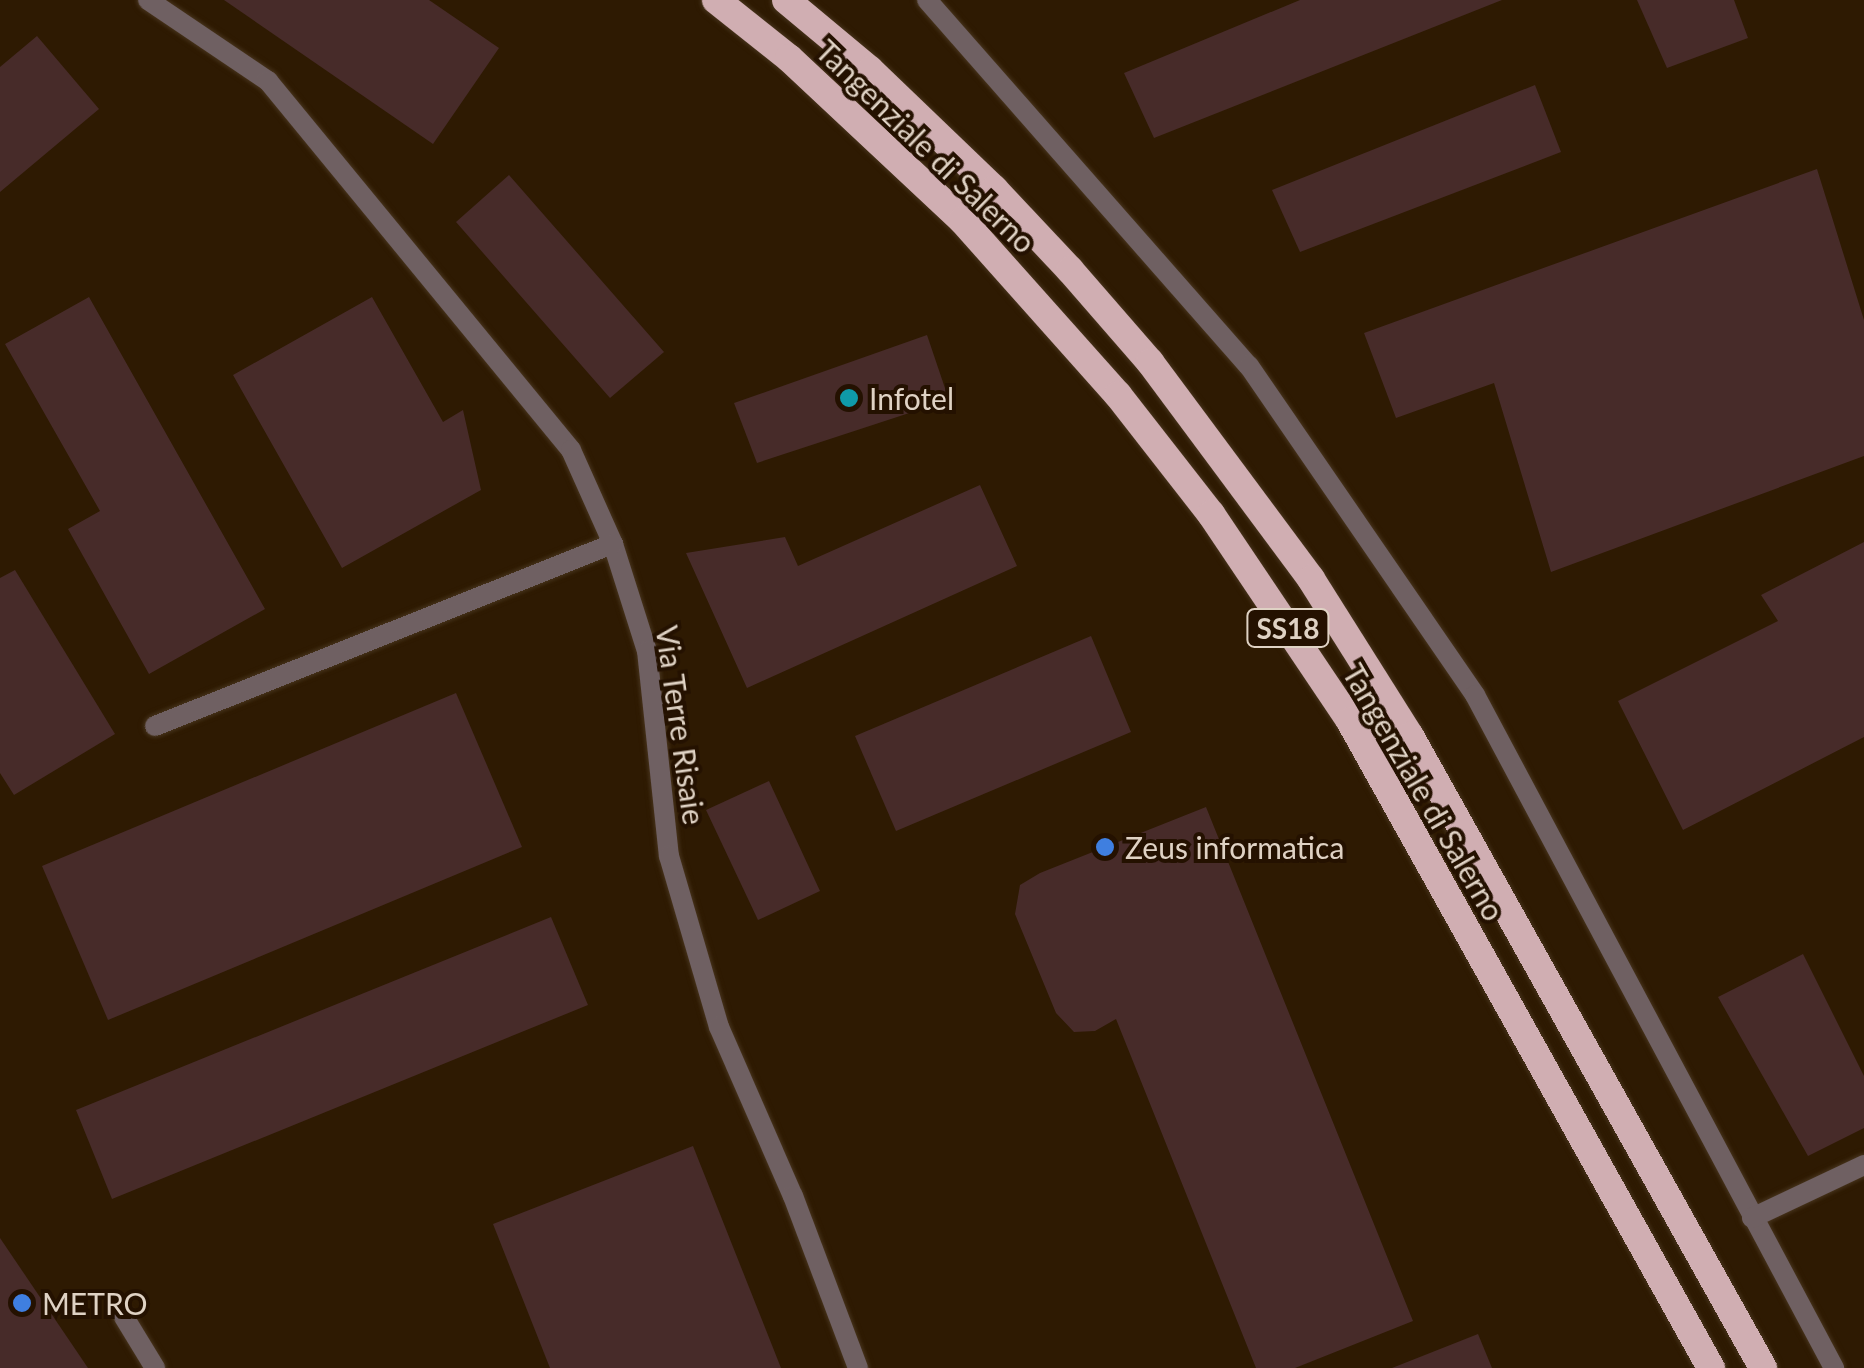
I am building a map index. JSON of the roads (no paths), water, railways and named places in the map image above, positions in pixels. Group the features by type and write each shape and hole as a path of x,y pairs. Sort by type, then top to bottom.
{"highway":[{"name":"Tangenziale di Salerno","path":"716,0 788,58 962,220 1074,343 1211,514 1350,721 1711,1368"},
{"name":"Tangenziale di Salerno","path":"786,0 870,70 994,188 1070,270 1150,362 1300,563 1410,736 1763,1368"}],"street":[{"name":"Via Terre Risaie","path":"148,0 268,81 571,450 613,544 647,651 669,856 719,1027 793,1196 858,1368"},
{"path":"926,0 1249,366 1476,695 1834,1368"},
{"path":"156,726 613,544"},
{"path":"1752,1218 1864,1165"},
{"path":"124,1317 155,1368"}],"place":[{"name":"Infotel","path":"849,398"},
{"name":"Zeus informatica","path":"1105,847"},
{"name":"METRO","path":"22,1303"}]}
